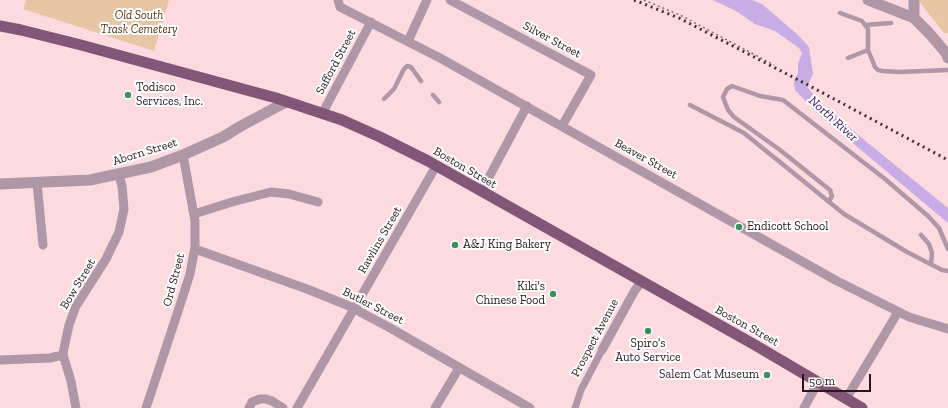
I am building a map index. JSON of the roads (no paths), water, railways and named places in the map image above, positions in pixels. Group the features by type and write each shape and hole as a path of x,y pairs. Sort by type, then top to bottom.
{"main road":[{"name":"Boston Street","path":"0,26 21,30 286,102 342,120 380,136 642,282 862,408"}],"street":[{"name":"Beaver Street","path":"338,0 340,6 408,41 527,106 851,289 898,312 925,323 948,329"},
{"path":"408,41 427,0"},
{"name":"Silver Street","path":"450,0 591,75 562,126"},
{"path":"868,0 914,18 947,54"},
{"path":"914,0 914,18"},
{"name":"Safford Street","path":"322,114 371,22"},
{"name":"Aborn Street","path":"0,184 90,180 151,167 183,155 223,137 286,102"},
{"path":"481,192 527,106"},
{"name":"Ord Street","path":"146,408 183,296 195,249 196,235 194,214 183,155"},
{"name":"Rawlins Street","path":"297,408 436,166"},
{"name":"Bow Street","path":"76,408 64,354 69,325 74,310 106,259 119,232 124,209 122,186 119,175"},
{"path":"37,183 43,245"},
{"path":"194,214 271,192 289,194 318,202"},
{"name":"Butler Street","path":"195,249 307,289 355,309 524,407"},
{"name":"Prospect Avenue","path":"575,408 581,390 602,350 635,290 642,282"},
{"path":"846,399 898,312"},
{"path":"0,360 50,358 64,354"},
{"path":"435,408 459,368"},
{"path":"804,408 818,382"},
{"path":"249,408 252,402 259,399 272,401 282,408"}],"lane":[{"path":"840,13 862,21 868,29 868,50 875,67 878,70 899,72 948,70"},
{"path":"865,26 890,23"},
{"path":"848,58 868,50"},
{"path":"384,99 394,89 407,66 411,67 421,81"},
{"path":"829,201 832,196 830,190 728,110 722,97 727,89 732,86 760,96 783,100 885,179 928,216 939,228 948,249"},
{"path":"433,94 439,102"},
{"path":"690,105 744,133 844,214 907,252 930,264 948,271"},
{"path":"921,235 929,244 932,253 930,264"}],"water":[{"name":"North River","path":"713,0 752,0 762,4 798,35 809,47 813,74 807,87 824,106 948,208 948,223 817,113 795,90 794,81 798,73 798,64 802,53 799,48 775,31 755,24 736,11"}],"railway":[{"path":"634,0 679,18 948,160"}],"place":[{"name":"Todisco Services, Inc.","path":"128,95"},
{"name":"Endicott School","path":"739,227"},
{"name":"A&J King Bakery","path":"455,245"},
{"name":"Kiki's Chinese Food","path":"553,294"},
{"name":"Spiro's Auto Service","path":"648,331"},
{"name":"Salem Cat Museum","path":"767,375"}],"park label":[{"name":"Old South Trask Cemetery","path":"139,23"}]}
